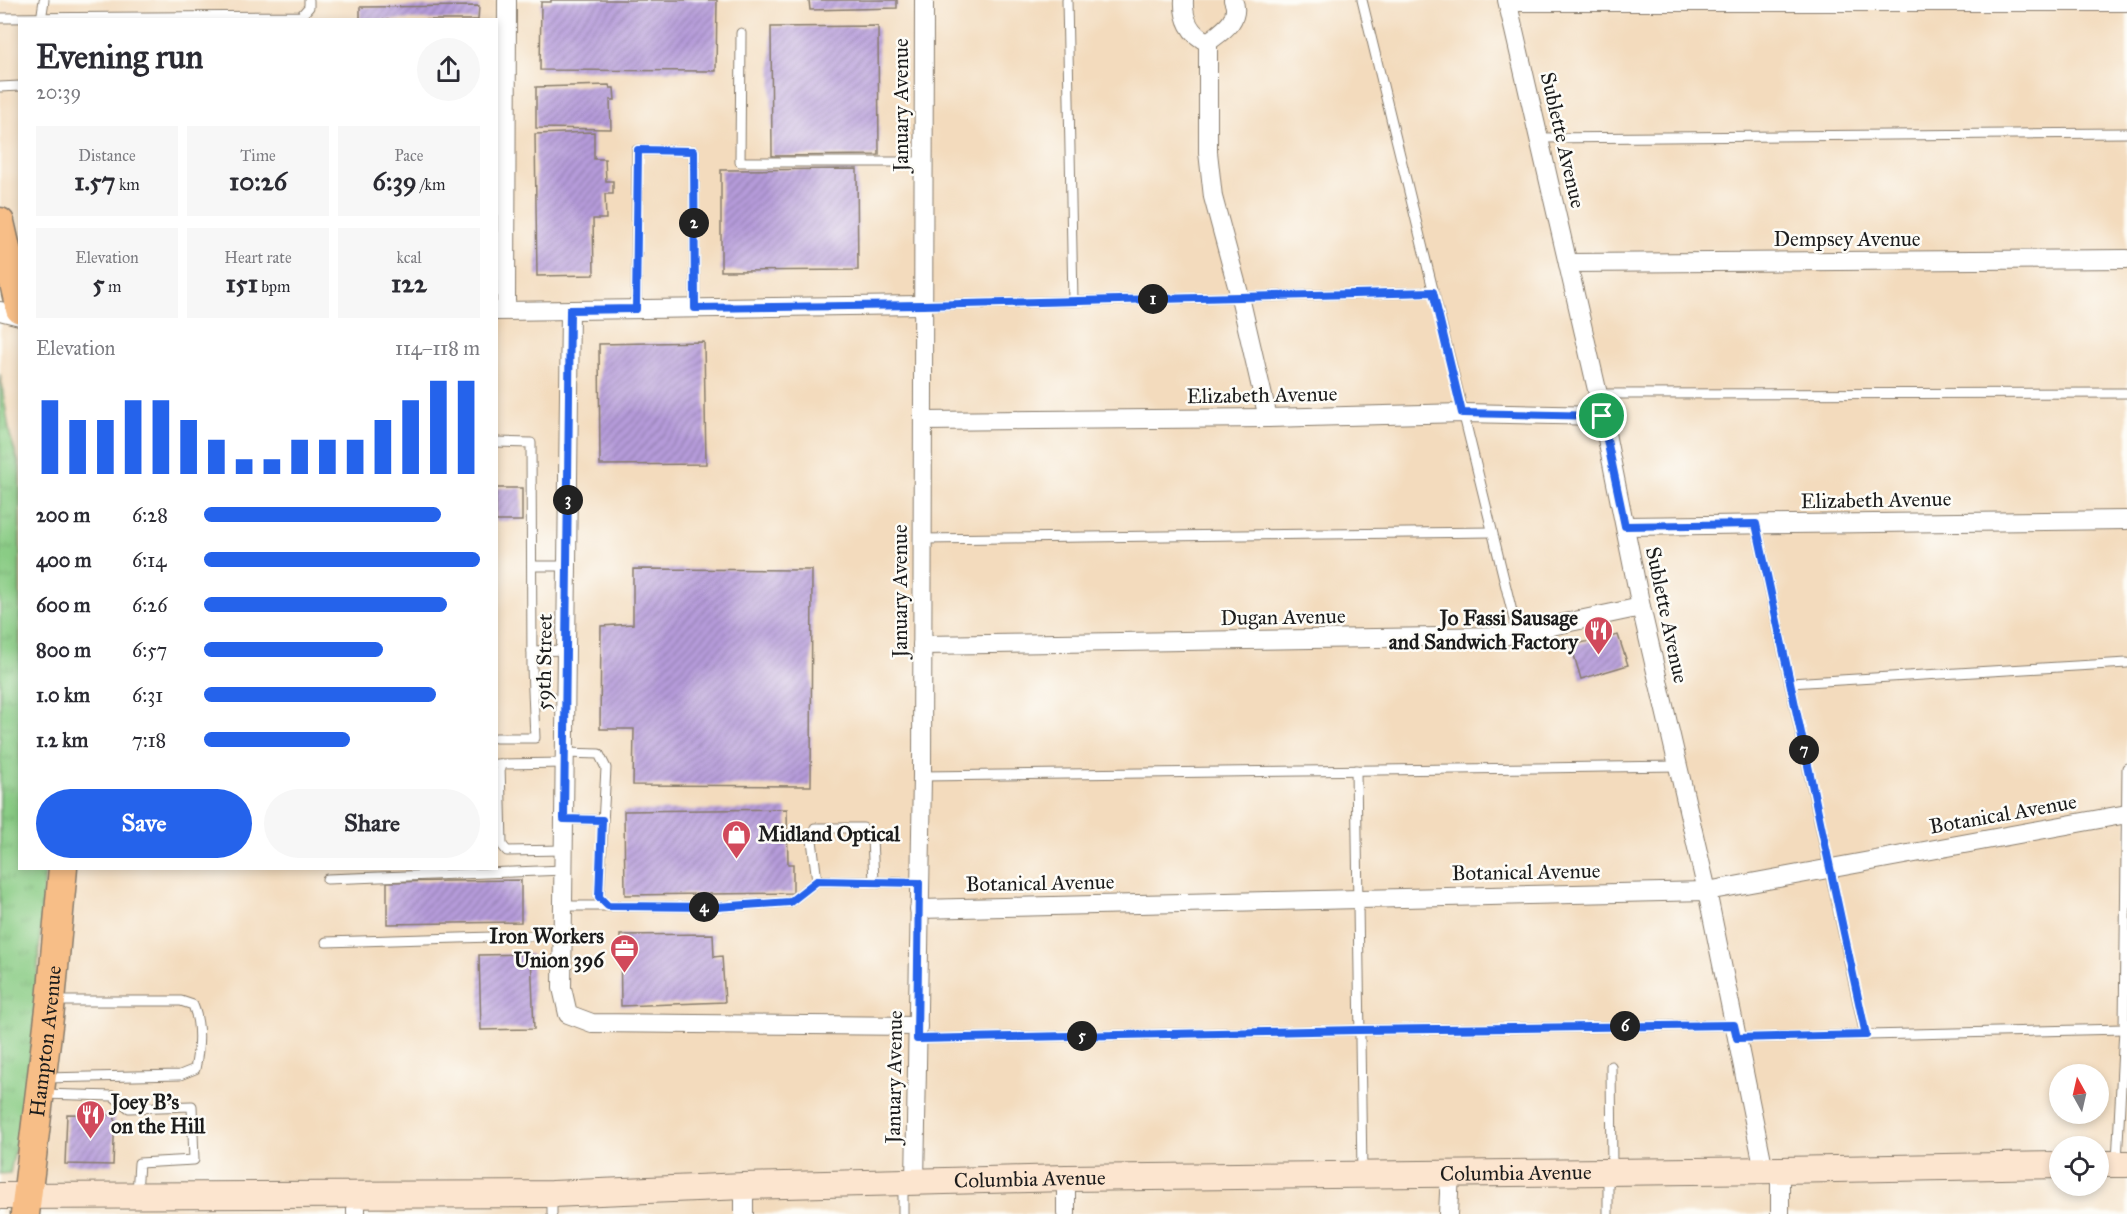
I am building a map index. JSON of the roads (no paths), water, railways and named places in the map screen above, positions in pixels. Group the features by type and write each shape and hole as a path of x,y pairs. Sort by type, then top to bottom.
{"main road":[{"path":"0,222 18,300"},
{"name":"Hampton Avenue","path":"17,1202 41,1086 63,870"}],"street":[{"path":"507,0 502,63 501,311 923,305"},
{"name":"January Avenue","path":"909,1183 917,1033 922,776 924,0"},
{"path":"1184,0 1184,12 1188,25 1199,39 1208,42"},
{"path":"1208,42 1227,28 1233,20 1235,6 1233,0"},
{"path":"1507,1 2127,2"},
{"name":"Sublette Avenue","path":"1507,1 1598,394 1641,607 1707,891 1736,1032 1772,1170 1780,1214"},
{"path":"1208,42 1208,152 1213,197 1269,418"},
{"name":"Dempsey Avenue","path":"1568,263 2127,259"},
{"name":"59th Street","path":"570,310 562,988 568,1014 592,1023 917,1033"},
{"path":"0,311 18,316"},
{"name":"Elizabeth Avenue","path":"923,421 1269,418 1462,413 1602,416"},
{"name":"Elizabeth Avenue","path":"1625,526 2127,520"},
{"name":"Dugan Avenue","path":"922,645 1504,636 1641,607"},
{"name":"Botanical Avenue","path":"919,909 1707,891 2127,814"},
{"name":"Columbia Avenue","path":"17,1202 137,1196 356,1204 552,1204 744,1186 1066,1178 2049,1165"},
{"path":"1448,1214 1450,1173"},
{"path":"1066,1178 1066,1214"},
{"path":"744,1186 744,1214"}],"lane":[{"path":"41,18 44,0"},
{"path":"150,18 301,16 309,7 309,0"},
{"path":"1067,0 1073,301"},
{"path":"1362,0 1517,632"},
{"path":"0,18 18,18"},
{"path":"741,33 741,162 924,162"},
{"path":"0,87 18,86"},
{"path":"1540,138 2127,134"},
{"path":"636,309 638,150 694,151 695,308"},
{"path":"923,305 1433,292"},
{"path":"1598,394 2127,393"},
{"path":"498,442 531,443 532,651 535,738 498,738"},
{"path":"1756,524 1866,1035"},
{"path":"923,539 1492,532"},
{"path":"532,566 567,566"},
{"path":"532,651 566,650"},
{"path":"1790,683 2127,663"},
{"path":"564,850 507,851 502,845 498,764 599,754 606,768 599,897 608,906"},
{"path":"922,776 1678,766"},
{"path":"2114,1164 2124,1029 2127,768"},
{"path":"1356,770 1362,1175"},
{"path":"564,819 602,820"},
{"path":"817,881 812,840 815,828 863,828 872,838 874,882"},
{"path":"327,879 564,870"},
{"path":"564,906 717,907 790,902 817,881 919,883"},
{"path":"326,942 563,935"},
{"path":"41,1086 180,1075 195,1069 197,1057 198,1016 193,1005 180,1001 51,1001"},
{"path":"917,1033 1359,1030 1866,1035 2124,1029"},
{"path":"1608,1214 1611,1066"},
{"path":"41,1086 113,1096 129,1108 192,1106 194,1160 138,1163 137,1196"},
{"path":"903,1214 909,1183"}],"place":[{"name":"Jo Fassi Sausage and Sandwich Factory","path":"1599,656"},
{"name":"Midland Optical","path":"737,860"},
{"name":"Iron Workers Union 396","path":"625,974"},
{"name":"Joey B's on the Hill","path":"90,1140"}]}
